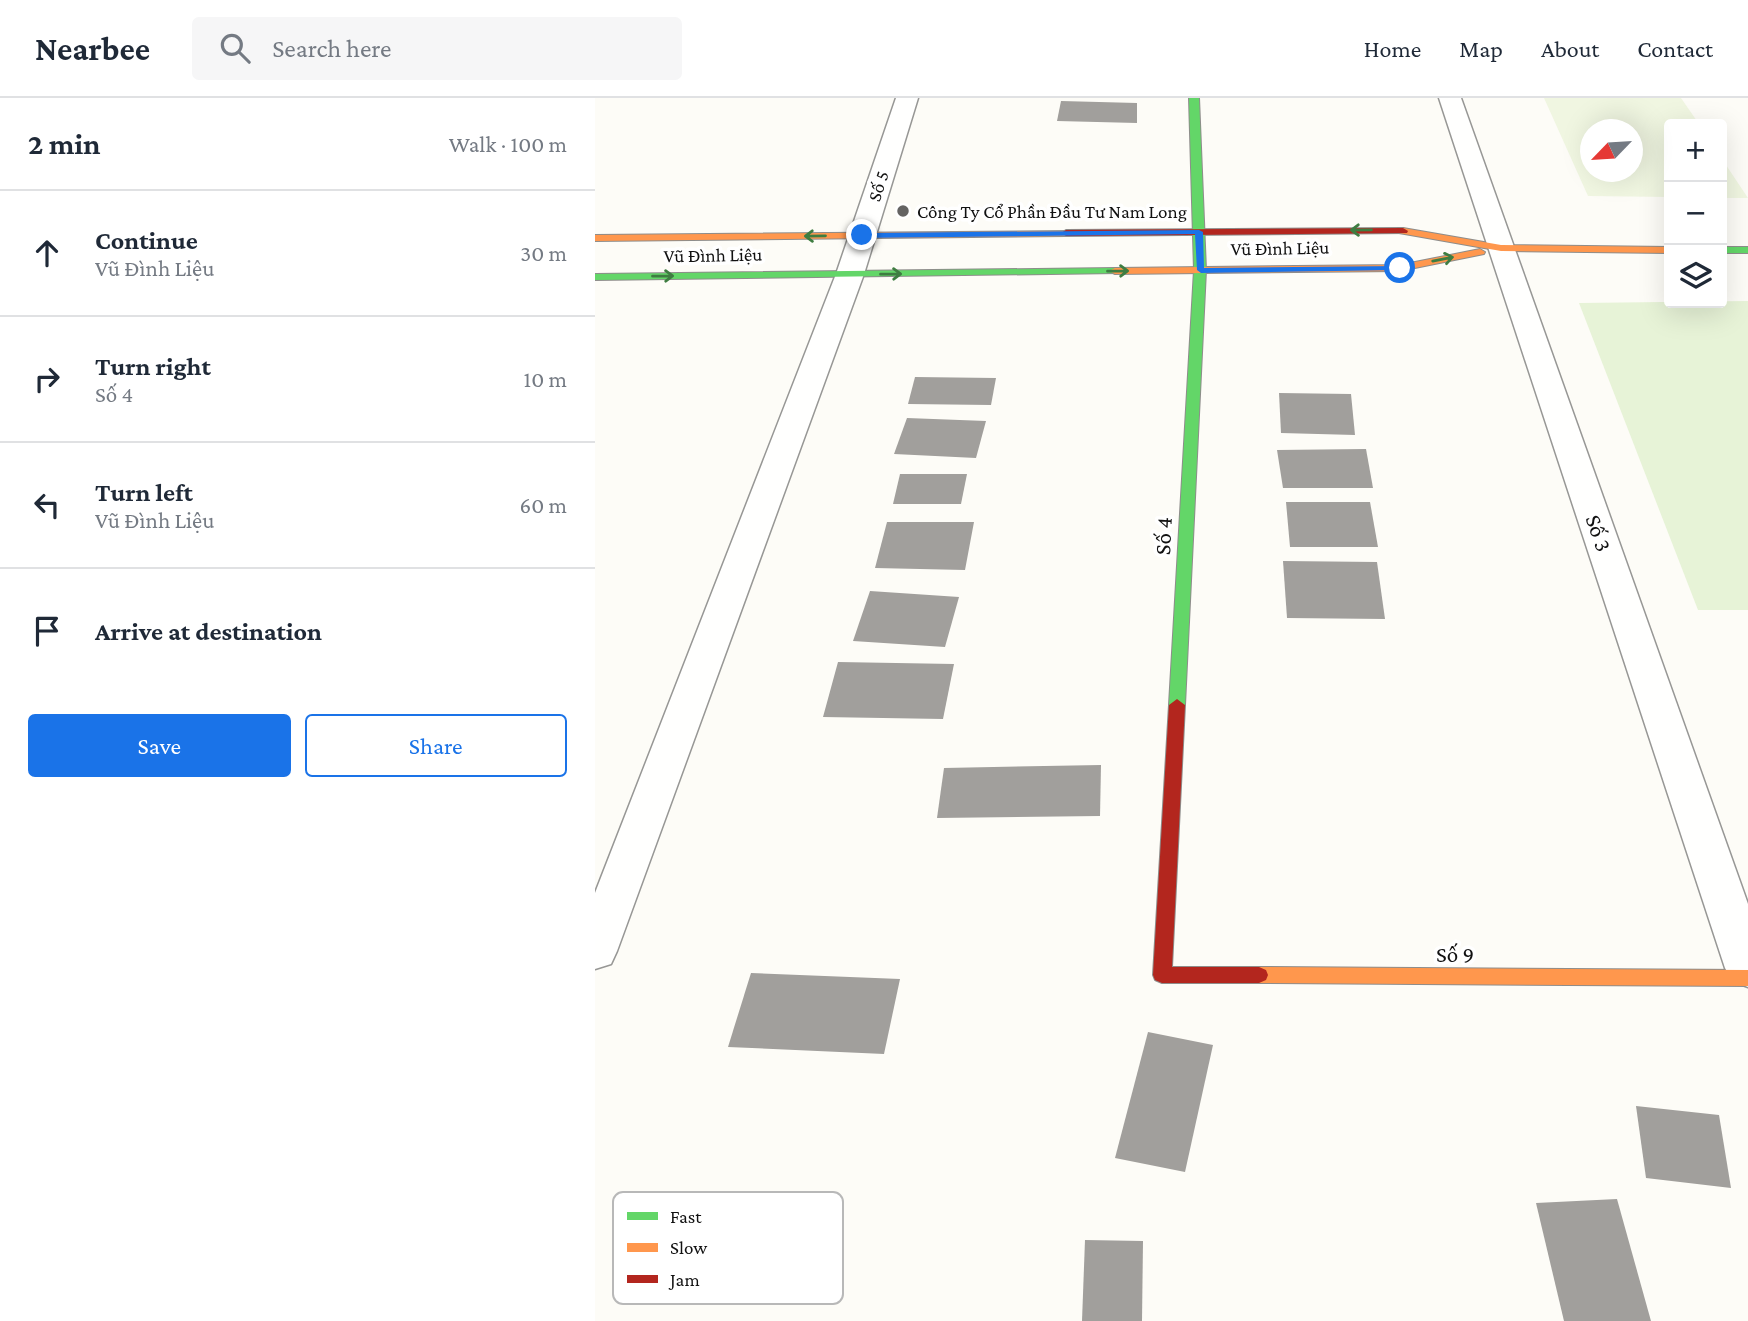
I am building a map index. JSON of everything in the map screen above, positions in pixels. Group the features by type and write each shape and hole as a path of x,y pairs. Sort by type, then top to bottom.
{"street":[{"name":"Số 5","path":"595,951 850,274 907,98"},
{"name":"Số 4","path":"1162,975 1201,270 1194,98"},
{"name":"Số 3","path":"1450,98 1748,968"},
{"name":"Vũ Đình Liệu","path":"595,238 1396,230 1501,248 1664,250"},
{"name":"Vũ Đình Liệu","path":"595,277 1400,268 1501,248"},
{"path":"1727,250 1748,250"},
{"name":"Số 9","path":"1162,975 1748,978"}],"green space":[{"path":"1544,98 1681,98 1696,119 1664,119 1664,197 1588,196 1582,182 1643,182 1643,119 1580,119 1580,178"},
{"path":"1727,166 1748,198 1727,198"},
{"path":"1727,301 1748,301 1748,610 1698,610 1579,303 1664,302 1664,308 1727,308"}],"building":[{"path":"1061,101 1137,103 1137,123 1057,121"},
{"path":"915,377 996,378 991,405 908,404"},
{"path":"1279,393 1351,394 1355,435 1281,433"},
{"path":"907,418 986,421 976,458 894,454"},
{"path":"1366,449 1373,488 1283,488 1277,450"},
{"path":"900,474 967,474 961,504 893,504"},
{"path":"1286,502 1370,502 1378,547 1290,547"},
{"path":"887,522 974,522 965,570 875,568"},
{"path":"1283,561 1377,562 1385,619 1287,618"},
{"path":"870,591 959,597 945,647 853,641"},
{"path":"838,662 954,664 943,719 823,717"},
{"path":"1101,765 1100,816 937,818 944,768"},
{"path":"751,973 900,979 884,1054 728,1047"},
{"path":"1148,1032 1213,1045 1185,1172 1115,1158"},
{"path":"1636,1106 1719,1115 1731,1188 1646,1178"},
{"path":"1617,1199 1651,1321 1564,1321 1536,1203"},
{"path":"1085,1240 1143,1241 1142,1321 1082,1321"}],"traffic: fast":[{"path":"1177,705 1200,270 1194,98"},
{"path":"1727,250 1748,250"},
{"path":"595,277 1115,271"}],"traffic: slow":[{"path":"1403,231 1501,248 1664,250"},
{"path":"595,238 1066,233"},
{"path":"1115,271 1400,268 1480,252"},
{"path":"1259,975 1748,978"}],"traffic: jam":[{"path":"1066,233 1403,231"},
{"path":"1177,705 1162,975 1259,975"}],"place":[{"name":"Công Ty Cổ Phần Đầu Tư Nam Long","path":"903,211"}],"route":[{"path":"862,235 1199,232 1201,270 1400,268"}]}
